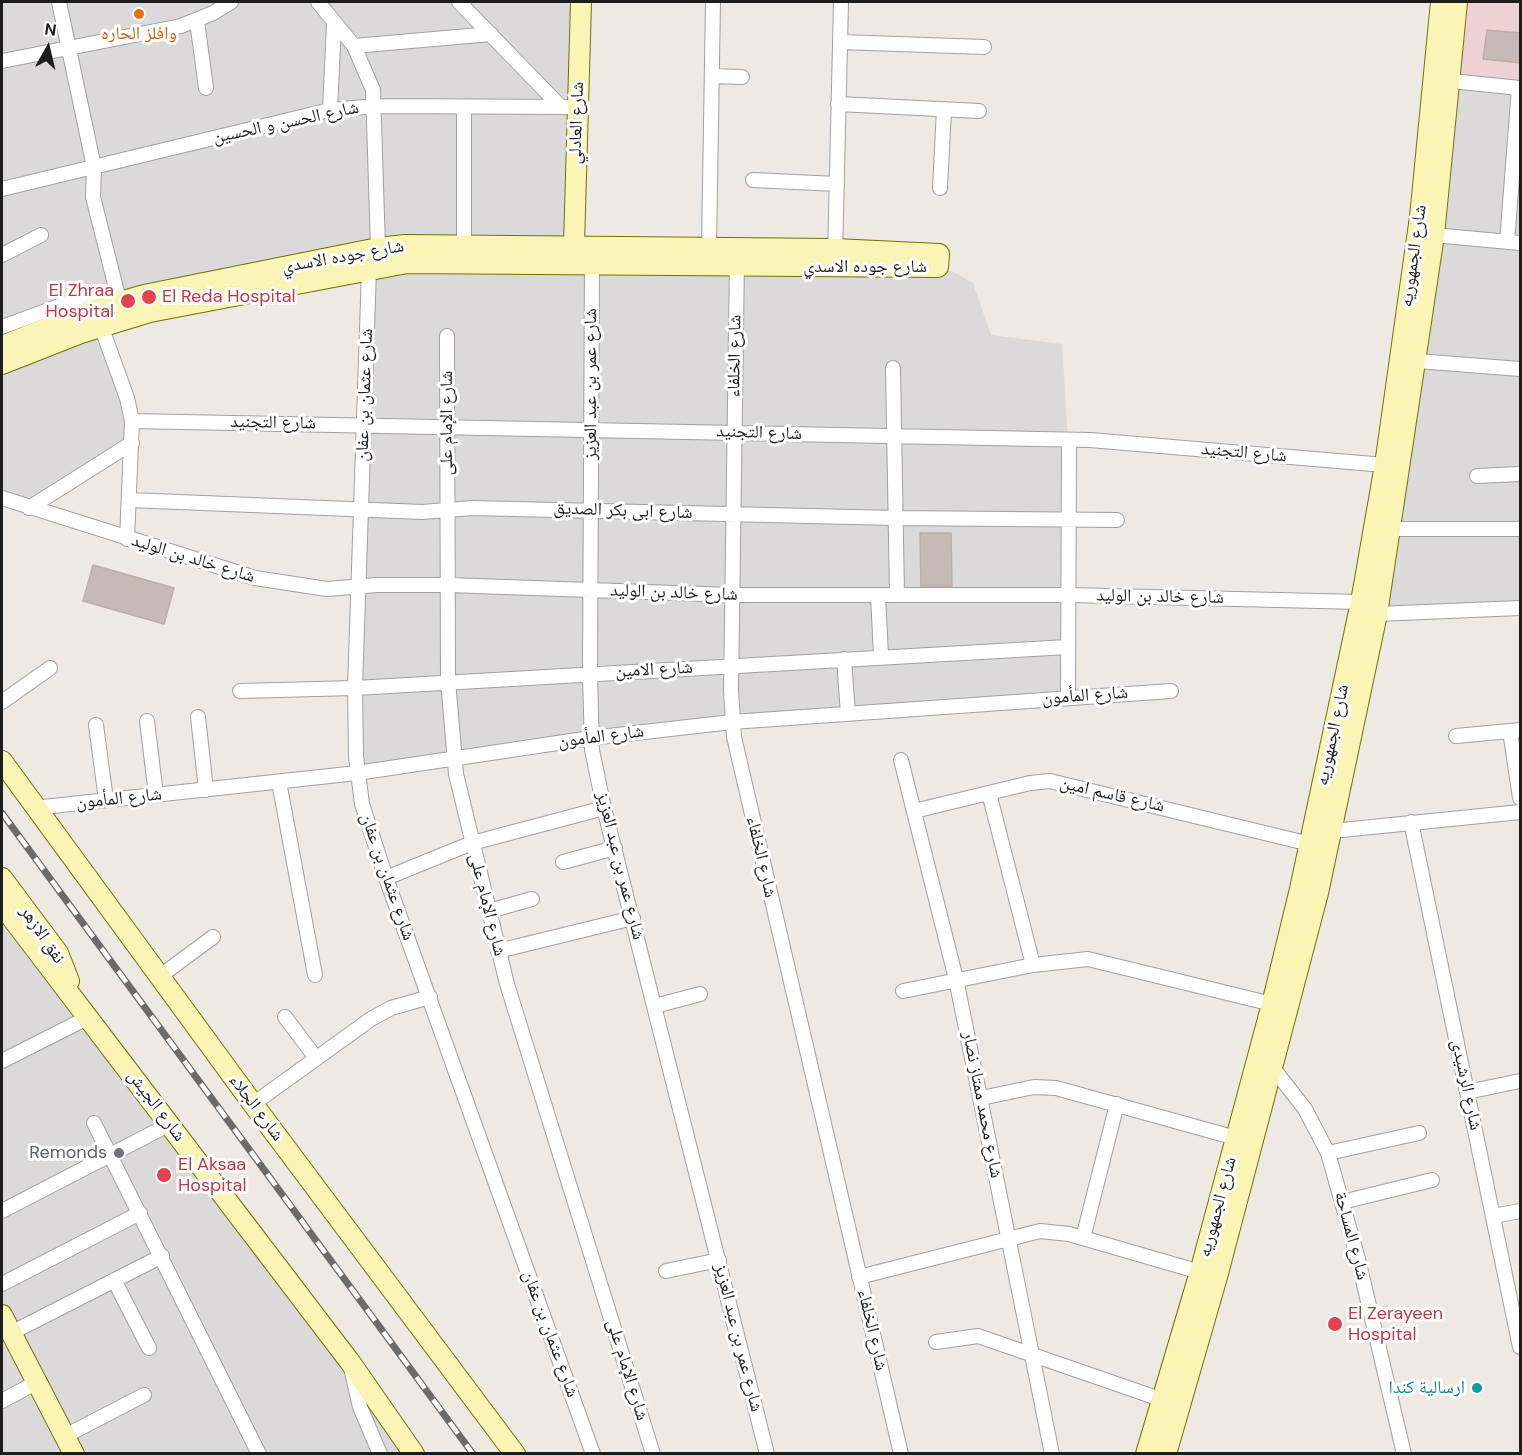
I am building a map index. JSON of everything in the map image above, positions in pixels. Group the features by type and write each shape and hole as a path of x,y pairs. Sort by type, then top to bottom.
{"street":[{"path":"59,2 94,167 93,197 122,310"},
{"path":"2,61 165,30 197,21 231,2"},
{"path":"318,2 354,46 369,74 376,106 378,248"},
{"path":"459,2 569,107"},
{"name":"شارع العادلي","path":"573,245 569,107 581,2"},
{"path":"709,247 713,2"},
{"path":"835,258 841,2"},
{"name":"شارع الجمهوريه","path":"1264,1066 1272,1004 1310,844 1361,602 1385,465 1420,217 1441,2"},
{"name":"شارع الجمهوريه","path":"1166,1454 1214,1287 1264,1066 1332,831 1377,614 1417,361 1434,235 1457,2"},
{"path":"197,21 206,88"},
{"path":"330,110 334,24"},
{"path":"354,46 491,34"},
{"path":"840,42 984,47"},
{"path":"712,76 742,77"},
{"path":"1434,235 1514,243 1520,88 1451,81"},
{"path":"838,104 979,111"},
{"name":"شارع الحسن و الحسين","path":"2,189 330,110 376,106 569,107"},
{"path":"464,107 464,244"},
{"path":"940,188 944,109"},
{"path":"753,180 837,184"},
{"path":"2,255 42,235"},
{"name":"شارع جوده الاسدي","path":"2,346 122,310 378,248 464,244 709,247 737,257"},
{"name":"شارع جوده الاسدي","path":"2,327 84,297 122,310 175,306 369,269 426,262 592,264 737,257 835,258"},
{"name":"شارع الخلفاء","path":"737,257 731,665 732,722 736,752 901,1454"},
{"name":"شارع عمر بن عبد العزيز","path":"592,264 591,738 604,808 767,1454"},
{"name":"شارع عثمان بن عفان","path":"369,269 356,688 357,773 362,804 386,878 593,1454"},
{"name":"شارع جوده الاسدي","path":"2,364 101,326 122,310"},
{"path":"101,326 127,398 132,421 127,539"},
{"name":"شارع الإمام على","path":"447,336 448,680 454,757 498,951 653,1454"},
{"path":"1417,361 1521,369"},
{"path":"892,368 897,595"},
{"name":"شارع التجنيد","path":"132,421 1069,440 1385,465"},
{"path":"1068,697 1069,440"},
{"path":"30,508 132,443"},
{"path":"1477,476 1521,474"},
{"name":"شارع خالد بن الوليد","path":"2,498 127,539 276,583 327,589 377,585 448,585 732,595 1068,595 1361,602"},
{"name":"شارع ابى بكر الصديق","path":"129,500 361,511 472,508 733,515 1117,520"},
{"path":"1391,529 1521,528"},
{"path":"878,595 881,656"},
{"path":"1377,614 1521,608"},
{"name":"شارع الامين","path":"240,691 356,688 448,680 1068,647"},
{"path":"844,659 848,714"},
{"path":"2,702 50,668"},
{"name":"شارع المأمون","path":"34,808 357,773 591,738 732,722 1171,691"},
{"path":"198,717 206,790"},
{"path":"147,721 156,795"},
{"path":"96,724 106,800"},
{"path":"1456,736 1515,730 1521,798"},
{"name":"شارع محمد ممتاز نصار","path":"901,760 956,979 1052,1454"},
{"name":"شارع الجلاء","path":"2,761 34,808 253,1104 515,1454"},
{"name":"شارع قاسم امين","path":"914,811 1040,781 1060,782 1310,844"},
{"path":"279,782 315,975"},
{"path":"989,793 1033,965"},
{"path":"386,878 472,843 604,808"},
{"path":"1332,831 1521,812"},
{"name":"شارع الرشيدى","path":"1411,822 1521,1347"},
{"path":"563,862 615,848"},
{"name":"نفق الازهر","path":"2,878 58,954 72,996"},
{"path":"489,911 532,899"},
{"name":"شارع الجيش","path":"4,914 89,1017 350,1362 414,1454"},
{"path":"498,951 633,918"},
{"path":"159,977 213,937"},
{"path":"903,991 956,979 1076,959 1101,961 1272,1004"},
{"path":"655,1006 700,994"},
{"path":"253,1104 380,1013 430,998"},
{"path":"2,1060 89,1017"},
{"path":"285,1017 316,1058"},
{"name":"شارع المساحة","path":"1264,1066 1305,1109 1328,1153 1367,1293 1404,1454"},
{"path":"1467,1092 1520,1081"},
{"path":"981,1098 1045,1087 1067,1090 1236,1138"},
{"path":"1083,1238 1117,1104"},
{"name":"شارع الجمهوريه","path":"1146,1454 1200,1272 1236,1138 1253,1109"},
{"path":"94,1123 112,1154 259,1454"},
{"path":"2,1210 170,1124"},
{"path":"1328,1153 1419,1132"},
{"path":"1342,1202 1432,1180"},
{"path":"1493,1216 1521,1211"},
{"path":"2,1284 140,1213"},
{"path":"860,1277 1040,1231 1083,1238 1200,1272"},
{"path":"74,1454 4,1320 114,1280 162,1256"},
{"path":"666,1271 719,1260"},
{"path":"114,1280 149,1348"},
{"path":"936,1342 974,1335 1163,1400"},
{"path":"350,1362 360,1407 375,1452"},
{"path":"2,1401 37,1382"},
{"path":"65,1436 144,1395"}],"shaded area":[{"path":"2,2 581,2 573,244 390,244 2,325"},
{"path":"1457,2 1520,2 1520,88 1451,81"},
{"path":"1452,82 1520,88 1520,607 1378,613"},
{"path":"736,266 952,271 973,283 991,335 1062,344 1068,440 1067,696 727,719 358,772 369,269"},
{"path":"101,326 125,398 131,442 29,507 2,497 2,365"},
{"path":"2,909 170,1126 406,1453 76,1453 2,1313"},
{"path":"2,1316 73,1453 2,1453"}],"building":[{"path":"1487,30 1521,33 1521,63 1483,59"},
{"path":"920,533 951,533 952,586 921,586"},
{"path":"93,565 174,588 164,624 83,601"}],"railway":[{"path":"2,813 473,1454"}],"place":[{"name":"وافلز الحاره","path":"139,14"},
{"name":"El Reda Hospital","path":"149,297"},
{"name":"El Zhraa Hospital","path":"128,301"},
{"name":"Remonds","path":"119,1153"},
{"name":"El Aksaa Hospital","path":"164,1175"},
{"name":"El Zerayeen Hospital","path":"1335,1324"},
{"name":"ارسالية كندا","path":"1477,1388"}]}
